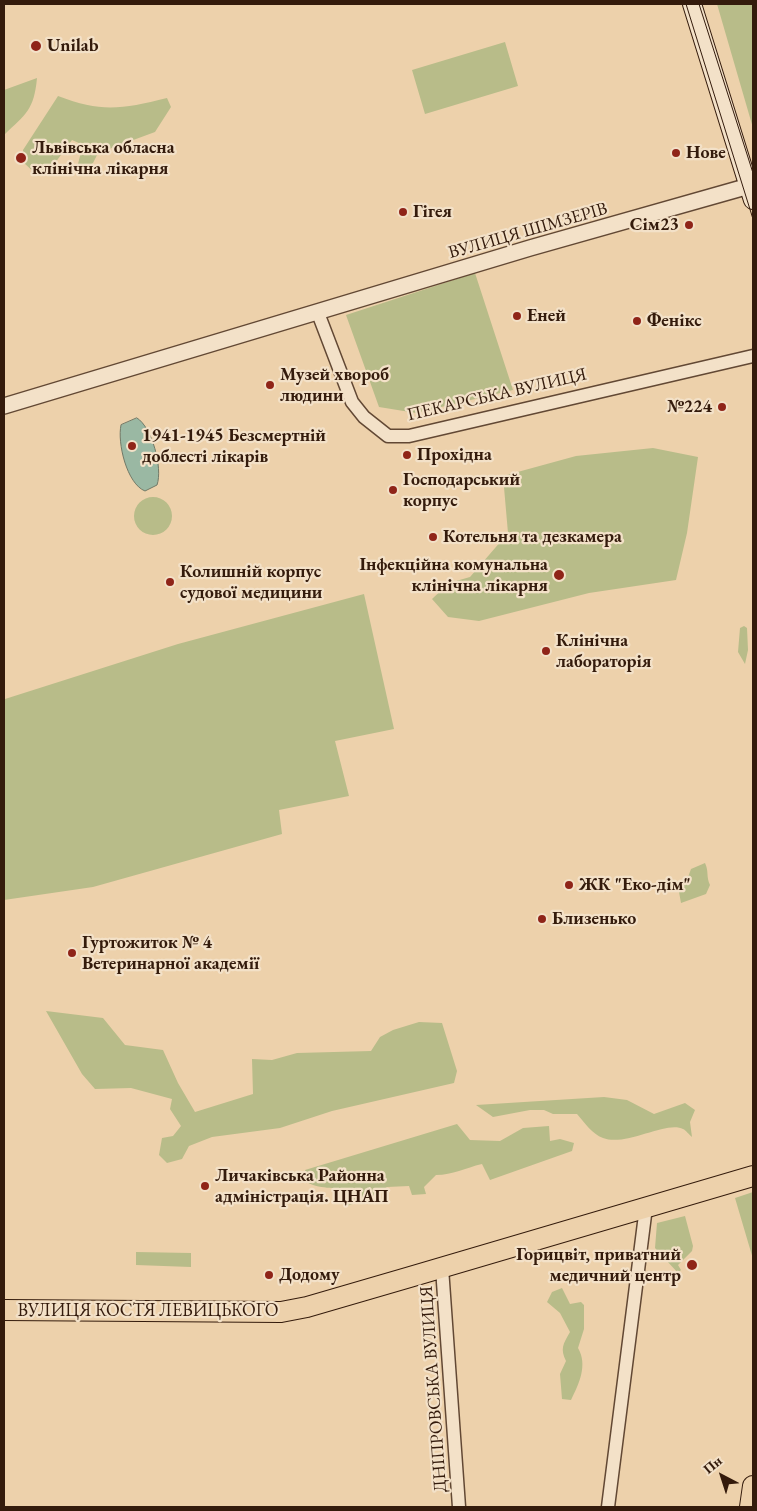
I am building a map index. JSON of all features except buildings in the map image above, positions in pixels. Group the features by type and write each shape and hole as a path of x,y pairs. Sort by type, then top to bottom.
{"main road":[{"path":"692,4 751,193"},
{"name":"ВУЛИЦЯ КОСТЯ ЛЕВИЦЬКОГО","path":"4,1310 281,1312 307,1307 753,1176"},
{"path":"750,1507 753,1486"}],"street":[{"name":"ВУЛИЦЯ ШІМЗЕРІВ","path":"318,313 530,248 751,193"},
{"name":"ПЕКАРСЬКА ВУЛИЦЯ","path":"318,313 352,402 364,417 388,436 409,436 753,356"},
{"path":"4,406 318,313"},
{"path":"608,1507 646,1208"},
{"name":"ДНІПРОВСЬКА ВУЛИЦЯ","path":"442,1268 459,1507"}],"green space":[{"path":"717,4 753,4 753,128"},
{"path":"505,42 518,86 425,114 412,70"},
{"path":"37,78 34,97 28,111 4,135 4,90"},
{"path":"58,96 87,105 112,108 137,105 167,98 171,107 155,132 98,153 93,163 84,169 77,168 81,144 72,140 55,163 56,172 38,176 23,162 23,150"},
{"path":"475,273 513,390 416,413 379,407 346,315"},
{"path":"653,448 698,457 687,533 676,580 589,593 479,621 448,617 432,599 449,583 470,577 508,533 503,476 576,456"},
{"path":"153,497 166,503 172,516 166,529 153,535 140,529 134,516 140,503"},
{"path":"364,594 394,729 335,741 349,796 279,810 282,834 93,887 4,900 4,698 178,644"},
{"path":"744,626 747,628 748,650 745,664 738,652 740,628"},
{"path":"705,863 710,885 706,894 681,903 679,892 687,880 691,869"},
{"path":"46,1011 103,1018 125,1045 163,1050 178,1083 195,1112 253,1094 252,1059 272,1060 297,1053 371,1051 380,1037 393,1030 419,1022 442,1023 457,1071 454,1083 332,1111 280,1128 212,1137 189,1146 182,1159 167,1163 159,1155 162,1138 173,1136 181,1126 170,1109 172,1099 131,1088 95,1089 82,1074"},
{"path":"604,1097 627,1100 654,1114 685,1103 695,1110 690,1122 692,1137 684,1130 676,1127 612,1140 595,1134 577,1114 553,1114 544,1110 530,1110 493,1117 476,1105"},
{"path":"457,1124 470,1140 500,1141 523,1128 549,1126 550,1141 560,1139 574,1143 572,1151 490,1180 482,1164 454,1173 436,1175 424,1187 426,1194 412,1195 409,1186 387,1187 370,1198 344,1207 351,1193 306,1182 305,1170"},
{"path":"753,1192 753,1259 735,1198"},
{"path":"685,1216 693,1246 692,1251 678,1265 681,1270 678,1273 655,1248 657,1223"},
{"path":"136,1252 191,1253 191,1267 136,1265"},
{"path":"562,1288 570,1304 581,1302 584,1305 584,1329 578,1348 581,1354 582,1368 571,1400 562,1399 560,1374 566,1361 563,1346 570,1332 560,1313 547,1302 552,1292"}],"shaded area":[{"path":"137,418 152,439 159,469 157,485 145,491 139,487 128,472 122,452 121,425"}],"tram line":[{"path":"686,4 753,219"},
{"path":"699,4 753,173"}],"place":[{"name":"Unilab","path":"36,46"},
{"name":"Нове","path":"676,153"},
{"name":"Львівська обласна клінічна лікарня","path":"21,158"},
{"name":"Гігея","path":"403,212"},
{"name":"Сім23","path":"689,225"},
{"name":"Еней","path":"517,316"},
{"name":"Фенікс","path":"637,321"},
{"name":"Музей хвороб людини","path":"270,385"},
{"name":"№224","path":"722,407"},
{"name":"1941-1945 Безсмертній доблесті лікарів","path":"132,446"},
{"name":"Прохідна","path":"407,455"},
{"name":"Господарський корпус","path":"393,490"},
{"name":"Котельня та дезкамера","path":"433,537"},
{"name":"Інфекційна комунальна клінічна лікарня","path":"559,575"},
{"name":"Колишній корпус судової медицини","path":"170,582"},
{"name":"Клінічна лабораторія","path":"546,651"},
{"name":"ЖК \"Еко-дім\"","path":"569,885"},
{"name":"Близенько","path":"542,919"},
{"name":"Гуртожиток № 4 Ветеринарної академії","path":"72,953"},
{"name":"Личаківська Районна адміністрація. ЦНАП","path":"205,1186"},
{"name":"Горицвіт, приватний медичний центр","path":"692,1265"},
{"name":"Додому","path":"269,1275"}]}
